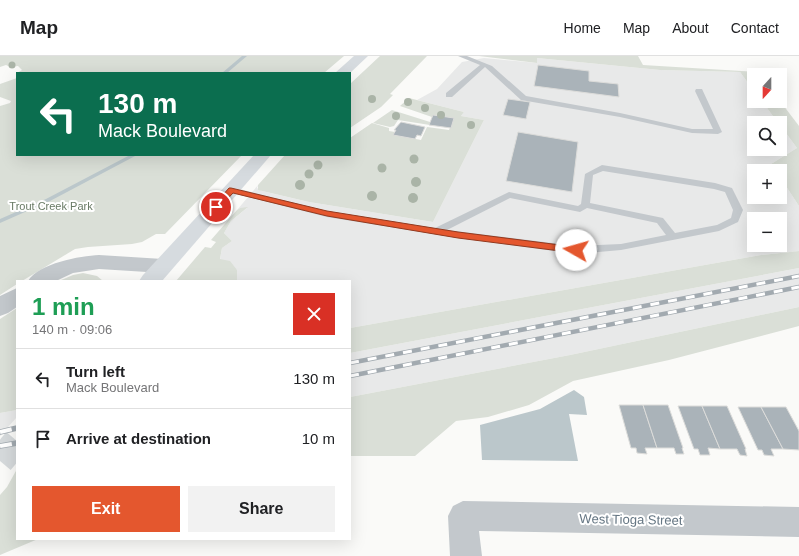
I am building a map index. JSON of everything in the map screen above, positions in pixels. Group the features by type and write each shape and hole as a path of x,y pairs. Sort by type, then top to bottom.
{"main road":[{"path":"343,72 362,56"},
{"path":"157,273 262,156"}],"street":[{"path":"41,280 56,271 75,264 107,262 157,273"},
{"path":"0,307 16,297"},
{"name":"West Tioga Street","path":"466,556 463,516 799,522"}],"lane":[{"path":"462,56 490,67 524,98 620,115 692,131 718,132 699,91"},
{"path":"449,95 484,65"},
{"path":"231,190 327,214 576,250 621,247 719,228 735,220 738,210 730,190 715,186 602,168 589,174 585,206"},
{"path":"437,231 509,195 580,209 585,206 660,220 673,237"}],"shaded area":[{"path":"484,58 537,63 537,58 660,70 740,72 747,82 747,108 767,108 773,116 747,116 747,156 784,156 771,164 747,164 747,204 787,204 787,188 799,206 799,251 761,255 351,328 351,280 237,280 237,270 220,260 222,248 232,241 224,233 231,221 247,208 240,208 237,210 258,185 257,188 262,191 309,202 433,222 484,120 461,116 464,112 417,100 437,89 462,62"},
{"path":"787,134 797,148 787,154"},
{"path":"799,268 799,307 570,355 351,397 351,353"},
{"path":"574,390 584,397 587,415 569,414 578,461 482,460 480,425 540,409"},
{"path":"16,410 16,418 0,436 0,413"}],"green space":[{"path":"0,56 344,56 325,72 19,72 22,70 18,66 10,67 6,65 0,67"},
{"path":"380,56 427,56 390,94 393,95 381,107 351,127 351,83"},
{"path":"479,56 638,56 643,65 747,71 747,82 740,72 660,70 537,58 537,63"},
{"name":"Trout Creek Park","path":"16,78 16,156 241,156 165,234 156,234 142,242 132,244 75,249 24,280 16,280 16,285 0,295 0,106 10,103 11,101 0,97 0,84"},
{"path":"409,98 464,112 461,116 484,120 433,222 309,202 258,190 258,185 284,156 351,156 351,137 372,123 389,128 389,131 395,132 394,135 421,140 427,127 449,130 454,118 434,115 432,117 400,106"},
{"path":"767,108 785,108 799,126 799,206 787,188 787,164 771,164 784,156 787,156 787,154 797,148 787,134 787,116 773,116"},
{"path":"392,110 430,122 430,125 398,120 394,126 390,127 373,123"},
{"path":"248,207 231,221 224,233 232,241 222,248 220,259 230,261 237,270 237,280 177,280 205,247 211,248 216,242 211,240 240,208"},
{"path":"799,251 799,268 351,353 351,328 761,255"},
{"path":"83,273 97,276 102,280 61,280"},
{"path":"799,307 799,326 669,360 573,381 529,405 488,417 456,421 415,456 351,456 351,397 570,355"},
{"path":"16,309 16,410 0,413 0,319"},
{"path":"16,471 16,540 36,540 0,555 0,495 7,487"}],"building":[{"path":"538,65 589,71 589,81 618,84 619,97 534,86"},
{"path":"508,99 530,102 526,119 503,115"},
{"path":"433,115 454,118 451,128 429,125"},
{"path":"401,122 425,127 421,136 417,135 415,139 393,135 396,130 394,130"},
{"path":"518,132 578,142 572,192 506,181"},
{"path":"619,405 643,405 657,448 645,448 647,454 637,453 636,448 631,448"},
{"path":"643,405 668,405 684,454 676,454 674,448 657,448"},
{"path":"678,406 702,406 720,449 708,448 710,455 700,455 698,449 694,449"},
{"path":"702,406 727,406 746,449 747,456 740,455 737,449 720,449"},
{"path":"738,407 761,407 783,449 771,449 774,456 764,455 762,450 758,450"},
{"path":"761,407 786,407 799,431 799,450 783,449"}],"waterway":[{"path":"225,72 245,56"},
{"path":"0,221 48,200 132,156"}],"tunnel":[{"path":"0,461 16,442"}],"railway":[{"path":"351,363 799,276"},
{"path":"351,376 799,287"},
{"path":"0,432 16,428"},
{"path":"0,446 16,443"}],"route":[{"path":"216,207 231,190 327,214 458,235 576,250"}]}
